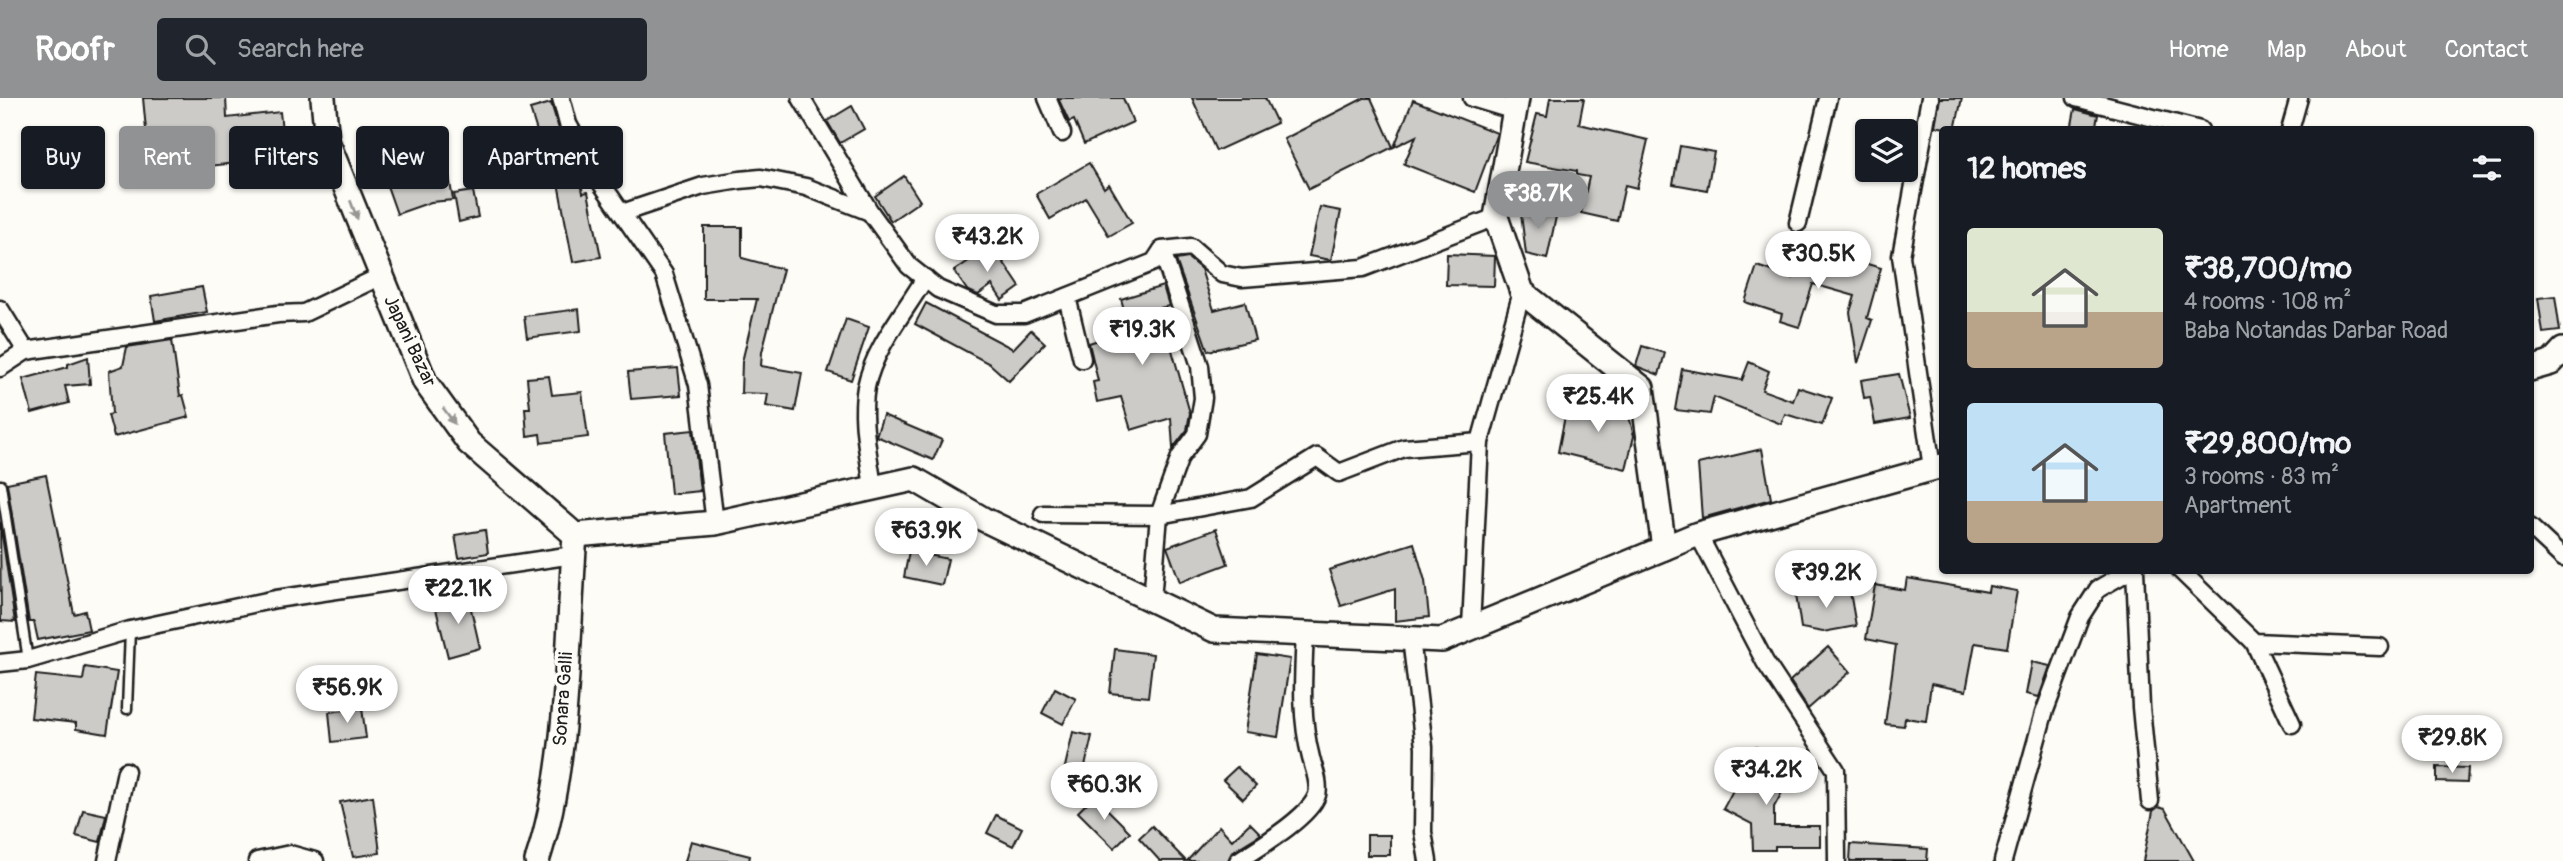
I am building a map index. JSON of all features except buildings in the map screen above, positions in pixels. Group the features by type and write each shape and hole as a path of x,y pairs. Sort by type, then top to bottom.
{"street":[{"name":"Japani Bazar","path":"323,98 327,141 425,382 469,443 574,545"},
{"path":"561,98 568,124 599,180 664,274 698,385 715,523"},
{"path":"801,98 870,212 909,266 967,303 996,313 1024,314 1154,262 1162,250"},
{"path":"1047,98 1062,134"},
{"path":"1472,98 1516,104 1496,217 1522,292 1642,388 1664,548"},
{"path":"1798,223 1828,98"},
{"path":"0,663 28,660 130,630 276,599 574,545 715,523 914,479 983,519 1214,629 1442,640 1698,534 1937,467 1901,256 1930,98"},
{"path":"2076,98 2184,126"},
{"path":"2291,126 2299,98"},
{"path":"622,214 703,186 761,178 806,187 870,212"},
{"path":"1162,250 1191,247 1222,274 1242,278 1363,268 1496,217"},
{"path":"1152,600 1159,514 1180,457 1197,434 1203,398 1200,366 1162,250"},
{"path":"0,368 26,351 278,314 304,313 380,276"},
{"path":"873,488 864,416 866,386 875,361 925,278"},
{"path":"1471,627 1480,442 1522,292"},
{"path":"1067,297 1082,359"},
{"path":"0,309 26,351"},
{"path":"2534,368 2551,363 2563,350"},
{"path":"1043,514 1159,514 1251,498 1317,457 1339,473 1404,448 1480,442"},
{"path":"2534,531 2563,558"},
{"path":"1698,534 1765,662 1836,770 1837,861"},
{"name":"Sonara Galli","path":"537,861 544,839 563,736 574,545"},
{"path":"2003,861 2044,713 2080,617 2098,589 2126,574"},
{"path":"2133,574 2150,802"},
{"path":"2184,574 2254,642 2291,724"},
{"path":"1238,861 1308,809 1316,797 1318,786 1305,734 1302,706 1305,634"},
{"path":"1411,638 1424,747 1423,832 1428,861"},
{"path":"2254,642 2380,647"},
{"path":"107,861 126,771"},
{"path":"257,861 290,854 314,861"}],"lane":[{"path":"1,485 28,660"},
{"path":"127,709 130,630"}]}
